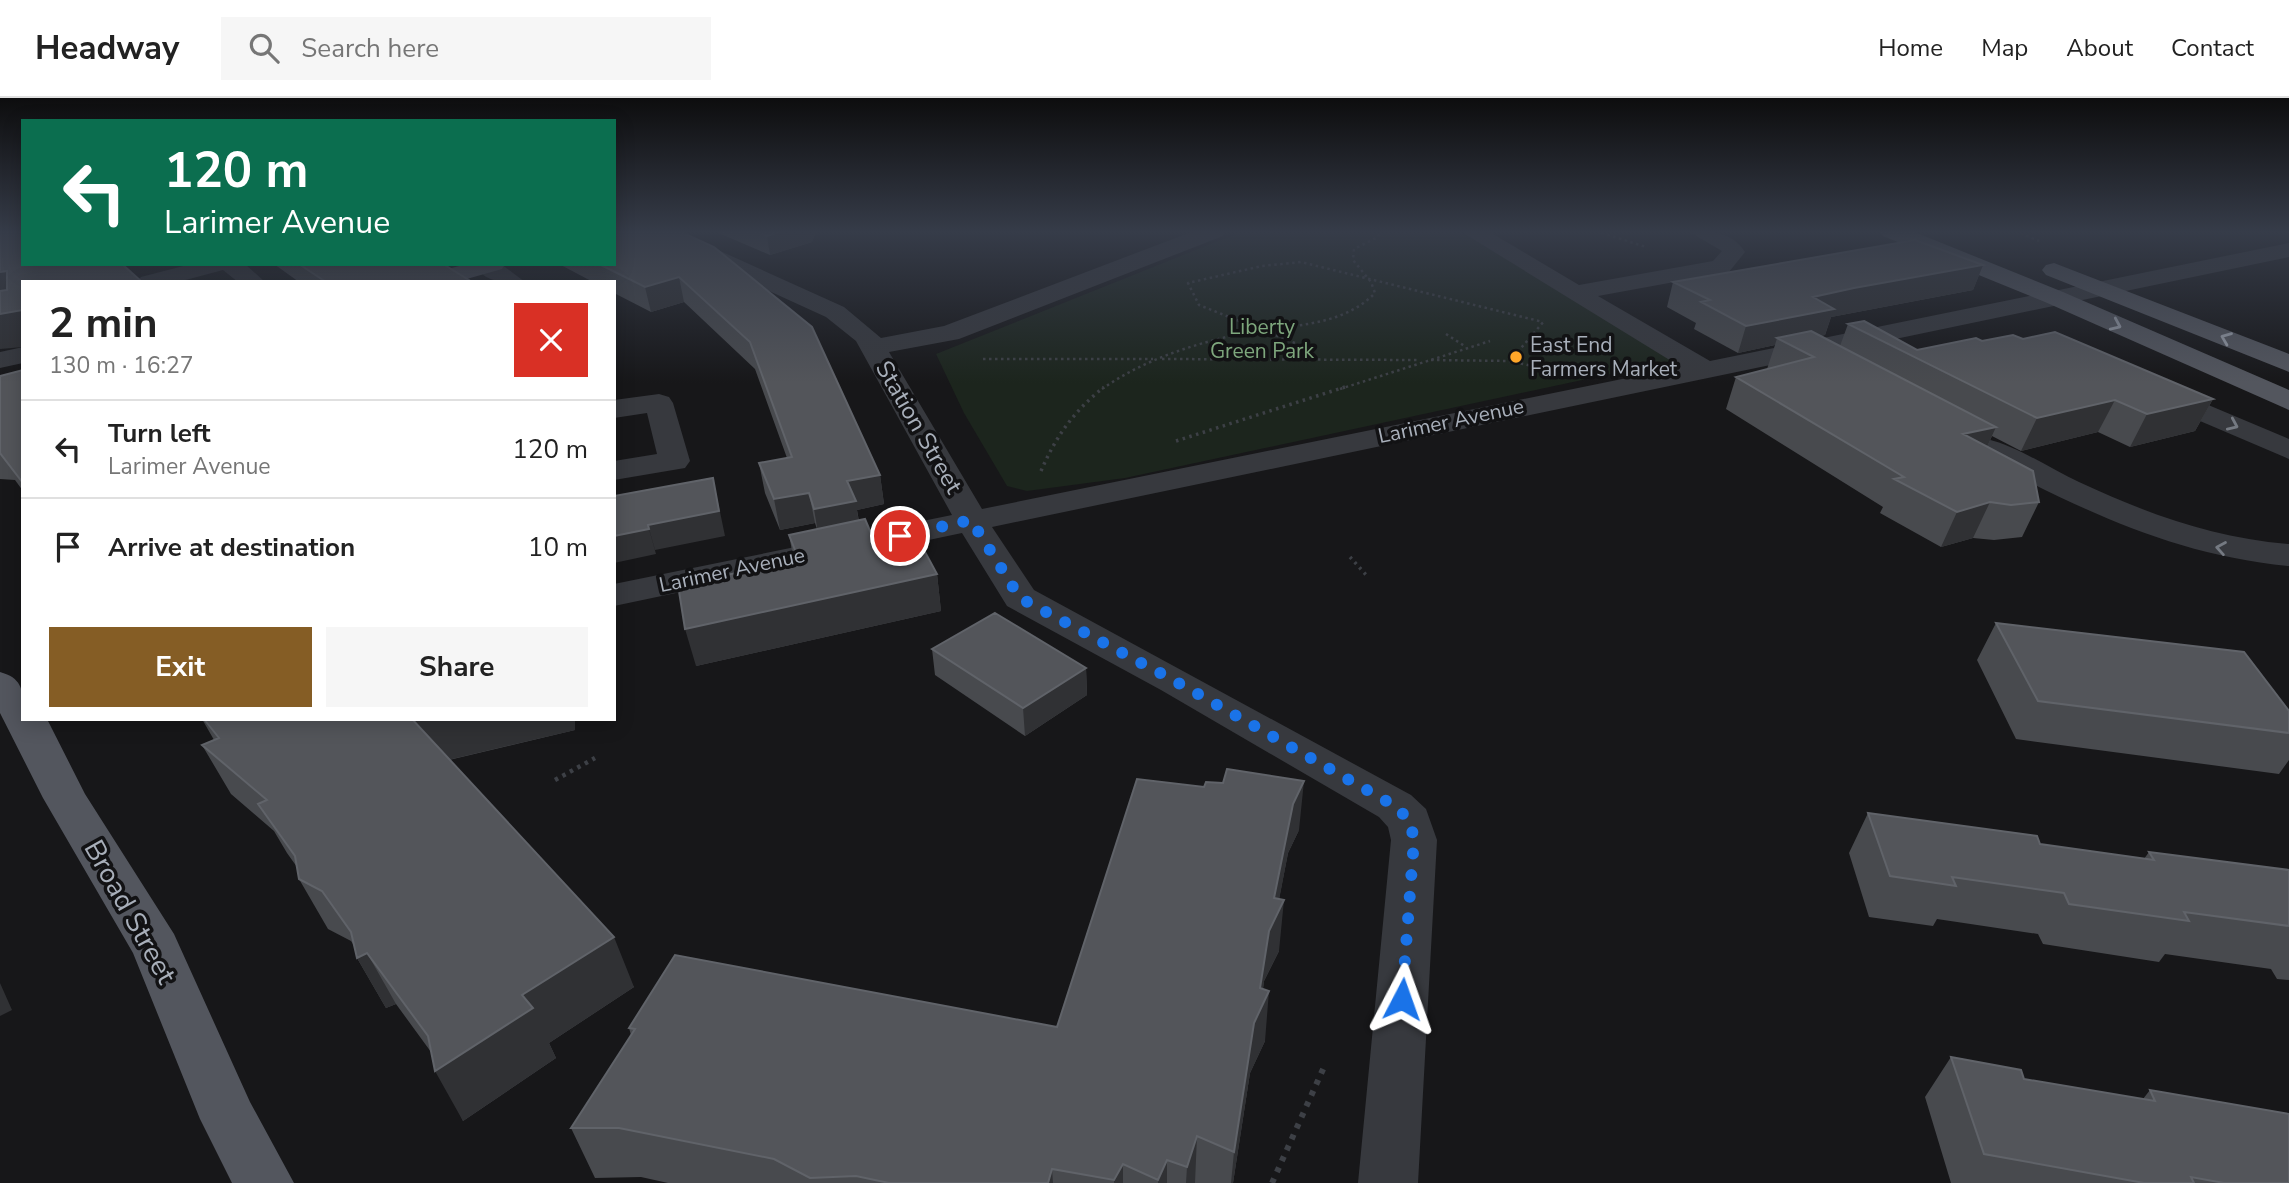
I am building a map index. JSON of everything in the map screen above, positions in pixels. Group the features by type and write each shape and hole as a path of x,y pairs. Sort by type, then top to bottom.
{"main road":[{"path":"2015,282 2289,401"},
{"path":"2084,282 2289,364"},
{"name":"Broad Street","path":"0,685 21,714"},
{"name":"Broad Street","path":"26,721 65,797 156,948 229,1119 264,1183"}],"street":[{"name":"Station Street","path":"767,282 835,312 867,336 971,520 1020,598 1276,737 1395,806 1410,821 1414,840 1388,1183"},
{"path":"873,347 950,333 1085,282"},
{"path":"1555,282 1704,369"},
{"path":"1574,293 1638,282"},
{"name":"Larimer Avenue","path":"616,595 2132,282"},
{"path":"1940,321 1983,339"},
{"path":"1804,349 1845,373"},
{"path":"0,360 21,355"},
{"path":"2128,379 2289,450"},
{"path":"616,409 659,402 674,461 616,471"},
{"path":"1958,433 2161,532 2215,547 2280,559"},
{"path":"0,728 21,719"}],"path":[{"path":"1194,282 1188,283 1199,305 1305,347 1307,360"},
{"path":"1371,282 1544,321 1510,361"},
{"path":"1039,476 1055,437 1071,415 1125,374 1185,349 1262,330 1335,318 1356,311 1375,293 1371,282"},
{"path":"1446,334 1467,348"},
{"path":"1166,444 1490,341"},
{"path":"971,359 1510,361 1550,370"},
{"path":"1350,557 1368,577"},
{"path":"555,780 594,758"},
{"path":"1272,1183 1324,1067"}],"green space":[{"name":"Liberty Green Park","path":"1117,282 1549,282 1685,358 1125,478 1027,491 1007,486 964,413 936,354"}],"building":[{"path":"7,282 21,282 21,310 0,314 0,291 7,290"},
{"path":"634,282 663,282 645,287"},
{"path":"684,282 756,282 812,327 880,475 847,481 856,501 814,509 809,493 774,499 759,463 792,457 750,342"},
{"path":"1673,282 1890,282 1813,297 1834,309 1746,326 1701,302 1710,300"},
{"path":"1864,321 1917,350 1976,338 1982,341 2013,335 2023,339 2055,332 2213,399 2147,414 2115,400 2037,418 1848,324"},
{"path":"1811,331 1996,427 1963,434 2033,471 2039,502 2011,505 1990,502 1957,512 1894,479 1904,477 1736,377 1814,357 1777,338"},
{"path":"21,371 21,480 0,453 0,376"},
{"path":"713,478 719,511 648,525 649,529 616,536 616,496"},
{"path":"865,519 876,545 917,537 937,574 685,629 678,585 799,560 789,535"},
{"path":"995,613 1086,668 1023,708 932,649"},
{"path":"1996,623 2244,652 2289,711 2289,733 2038,701"},
{"path":"206,721 414,721 614,937 522,995 533,1008 435,1071 428,1036 367,953 357,958 351,932 322,891 299,879 295,856 258,804 267,800 202,745 219,738"},
{"path":"1227,769 1304,781 1293,804 1274,898 1284,900 1269,931 1260,988 1269,991 1254,1023 1234,1152 1197,1136 1187,1167 1167,1160 1158,1180 1123,1164 1114,1180 1052,1169 1048,1183 889,1183 856,1176 810,1178 774,1159 619,1128 571,1128 635,1029 629,1028 675,955 1057,1027 1137,779 1204,787 1206,782 1223,783"},
{"path":"1868,813 2037,836 2040,844 2154,860 2149,852 2289,870 2289,926 2184,912 2189,921 2069,904 2064,893 1952,877 1956,886 1890,876"},
{"path":"1951,1057 2021,1070 2024,1079 2155,1101 2150,1090 2289,1114 2289,1183 2224,1183 2191,1177 2194,1183 2144,1183 1984,1154"}],"place":[{"name":"East End Farmers Market","path":"1516,357"}],"route":[{"path":"900,536 971,520 1020,598 1276,737 1395,806 1410,821 1414,840 1402,999"}]}
